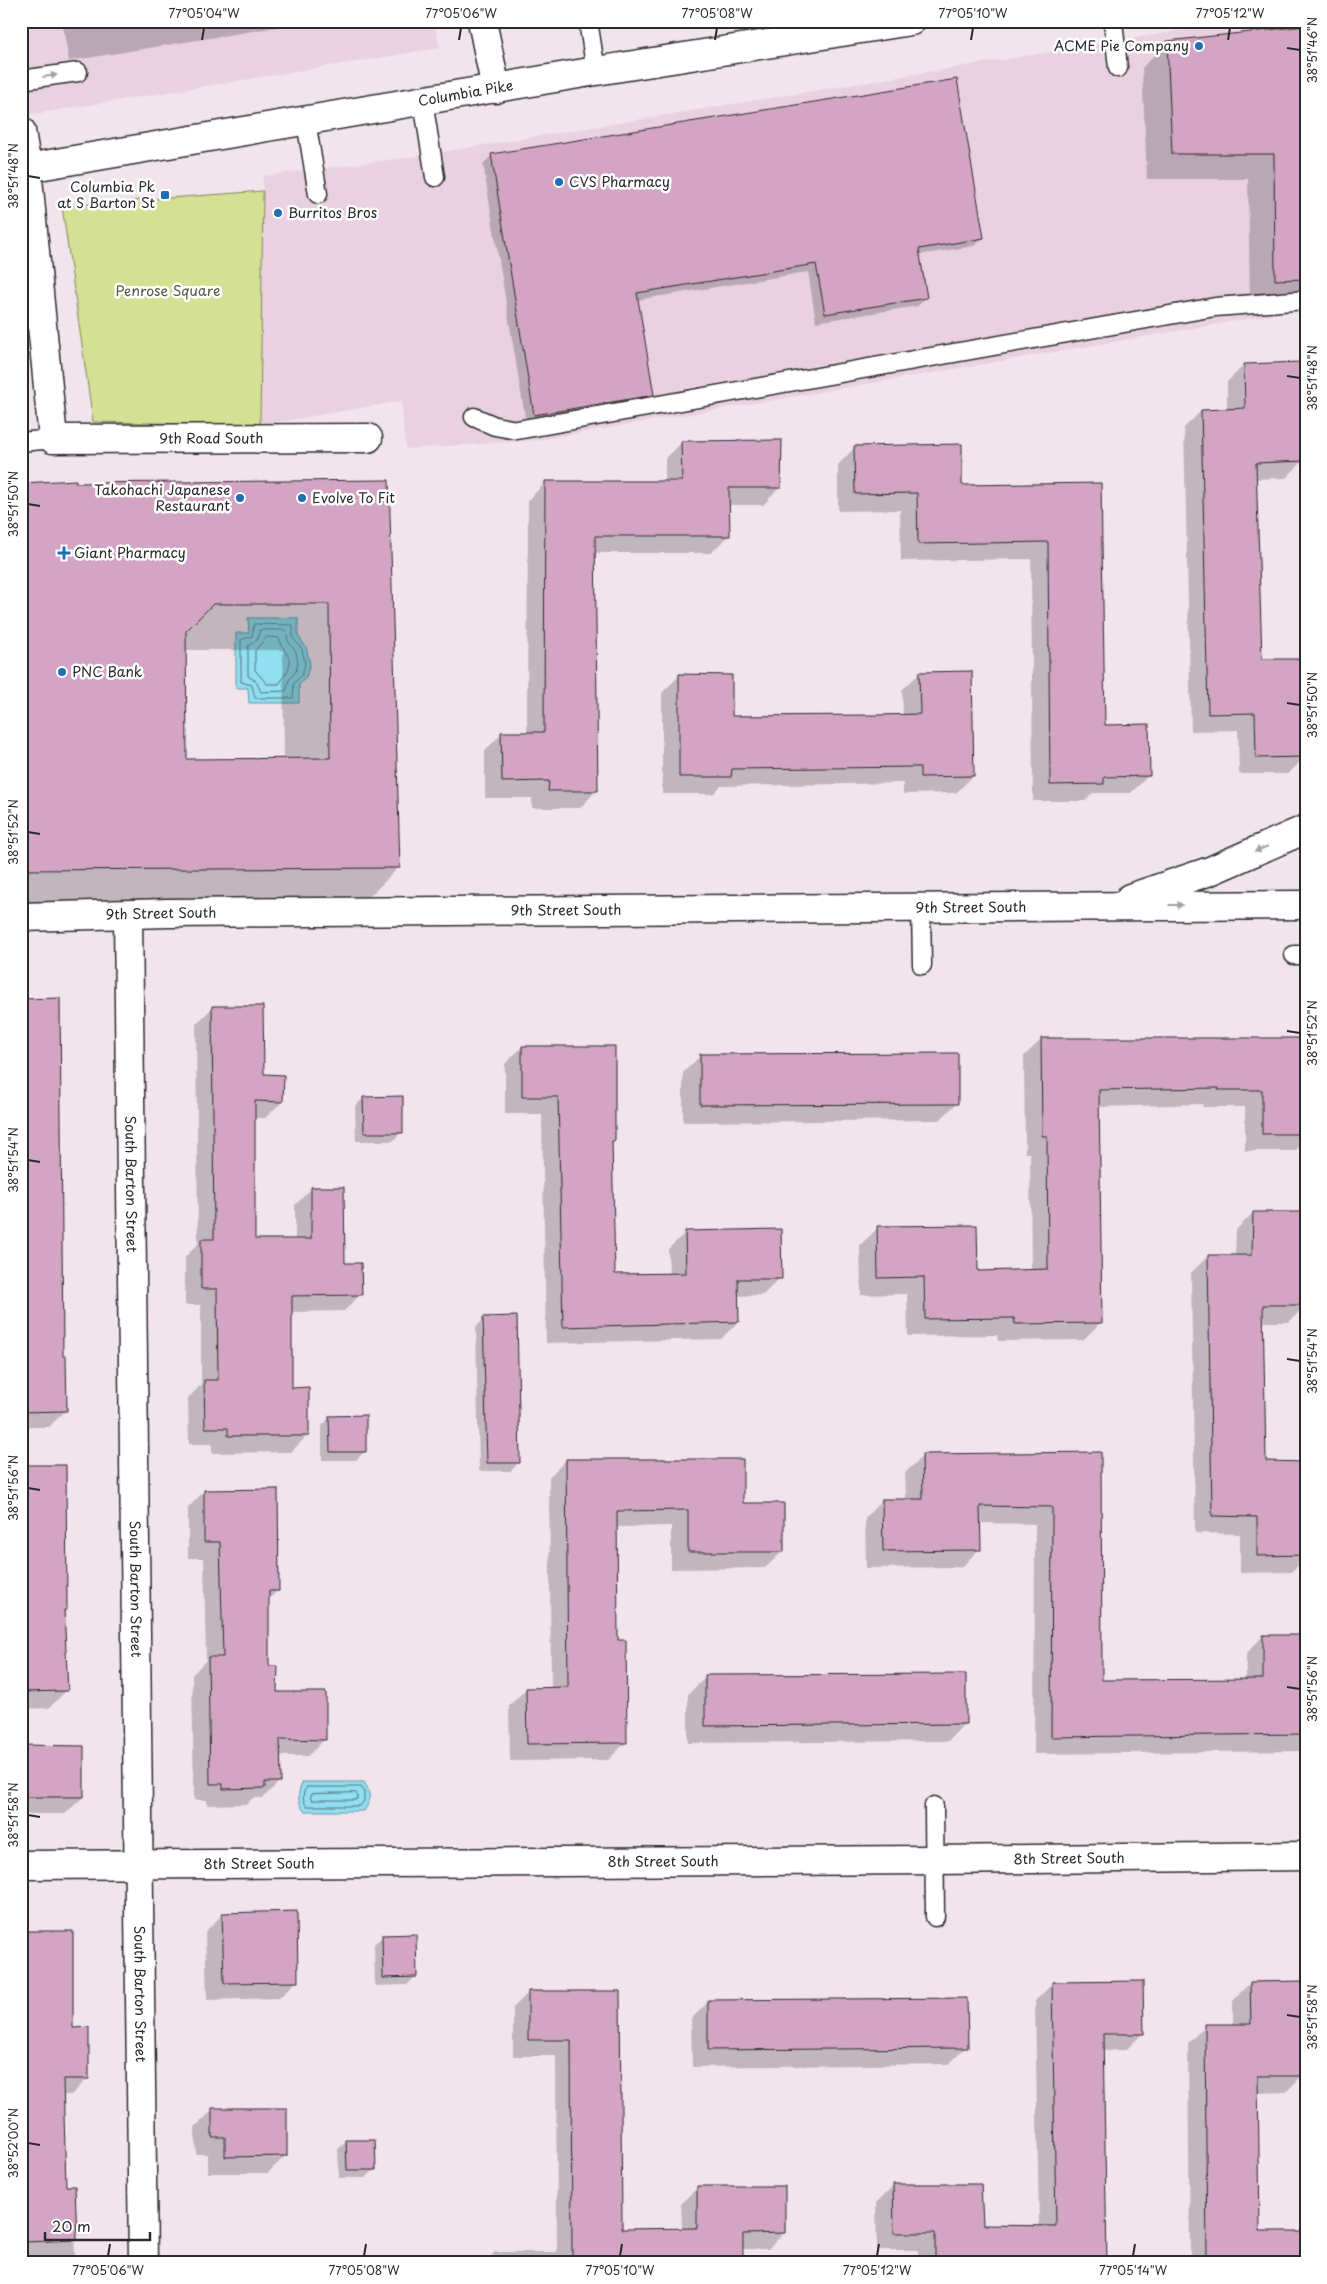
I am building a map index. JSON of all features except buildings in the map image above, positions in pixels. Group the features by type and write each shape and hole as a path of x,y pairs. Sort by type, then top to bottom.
{"street":[{"path":"482,21 496,89"},
{"name":"Columbia Pike","path":"24,169 596,71 911,21"},
{"path":"21,131 53,439"},
{"name":"9th Road South","path":"53,439 368,438"},
{"name":"9th Street South","path":"1110,905 1210,871 1306,829"},
{"name":"9th Street South","path":"21,917 178,913 921,906 1306,905"},
{"name":"South Barton Street","path":"128,915 143,2263"},
{"name":"8th Street South","path":"21,1865 1306,1856"}],"lane":[{"path":"588,21 596,71"},
{"path":"1113,21 1118,68"},
{"path":"21,80 78,72"},
{"path":"423,101 435,177"},
{"path":"306,121 318,194"},
{"path":"474,416 496,426 517,430 1215,307 1306,300"},
{"path":"21,442 53,439"},
{"path":"921,906 922,965"},
{"path":"934,1806 935,1917"}],"shaded area":[{"path":"21,21 434,21 440,48 21,116"},
{"path":"1239,21 1306,21 1306,309 539,440 406,449 402,401 260,425 263,176 411,157"}],"green space":[{"name":"Penrose Square","path":"263,191 260,425 93,422 62,206"}],"water":[{"path":"248,618 298,618 298,636 306,647 310,664 306,677 299,685 299,703 249,703 248,688 236,688 236,633 249,633"},
{"path":"303,1782 364,1782 369,1793 368,1804 364,1811 304,1811 299,1797"}],"place":[{"name":"ACME Pie Company","path":"1199,46"},
{"name":"CVS Pharmacy","path":"559,182"},
{"name":"Columbia Pk at S Barton St","path":"165,195"},
{"name":"Burritos Bros","path":"278,213"},
{"name":"Takohachi Japanese Restaurant","path":"240,498"},
{"name":"Evolve To Fit","path":"302,498"},
{"name":"Giant Pharmacy","path":"64,553"},
{"name":"PNC Bank","path":"62,672"}]}
